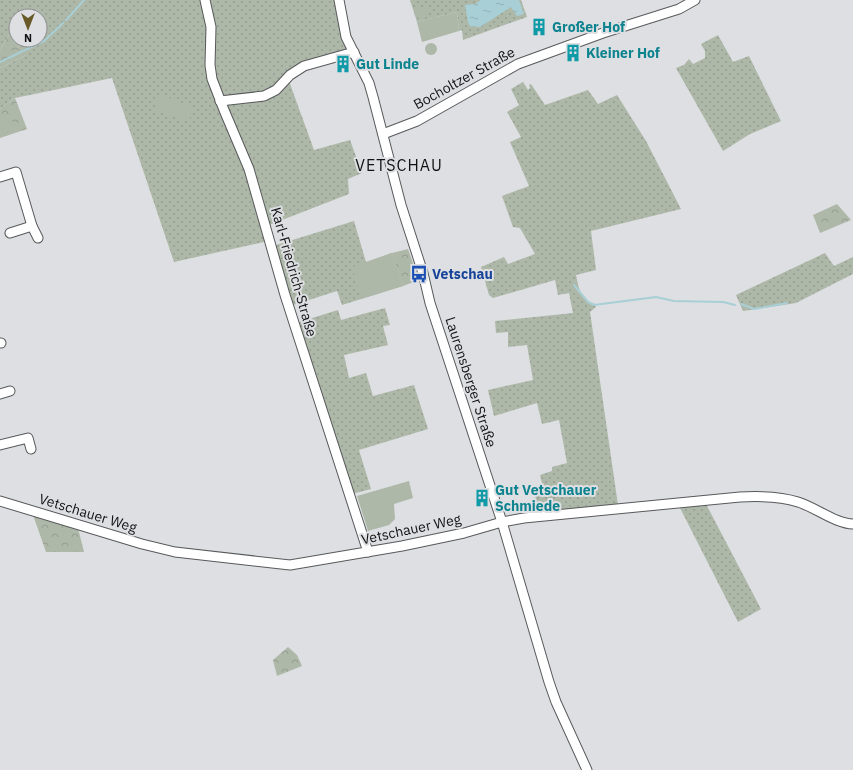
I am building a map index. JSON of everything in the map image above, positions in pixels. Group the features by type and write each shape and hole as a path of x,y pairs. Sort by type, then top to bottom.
{"street":[{"name":"Karl-Friedrich-Straße","path":"205,0 211,27 212,75 220,101 249,169 285,295 368,552"},
{"name":"Laurensberger Straße","path":"339,0 346,37 369,83 401,205 421,266 441,338 502,522 549,682 559,710 587,770"},
{"name":"Bocholtzer Straße","path":"383,134 417,121 518,64 603,33 679,9 695,0"},
{"path":"220,101 264,96 276,90 290,75 304,66 354,52"},
{"path":"0,177 16,172 32,226 38,238"},
{"path":"10,233 32,226"},
{"path":"0,394 10,391"},
{"path":"0,445 28,438 30,449"},
{"name":"Vetschauer Weg","path":"0,501 142,544 175,552 290,566 464,533 502,522 755,496 799,502 836,520 853,524"}],"green space":[{"path":"0,0 334,0 340,31 347,49 308,62 289,81 314,150 350,140 362,173 348,179 349,194 264,227 268,241 174,262 112,78 15,98 0,109 0,68 26,55 17,53 18,48 48,48 48,8 8,8 8,36 0,50"},
{"path":"410,0 521,0 527,17 463,40 462,30 459,31 457,12 417,22"},
{"path":"420,7 424,7 428,13 424,19 420,19 416,15 416,11"},
{"path":"457,12 459,31 422,42 417,22"},
{"path":"718,35 733,62 749,56 781,121 750,134 723,151 676,68 684,65 689,59 693,64 705,58 705,51 701,44"},
{"path":"8,36 8,48 18,48 17,53 25,50 26,55 0,68 0,50"},
{"path":"433,43 436,44 436,54 429,55 426,54 425,47 426,44"},
{"path":"523,82 528,90 530,88 529,85 531,84 545,105 588,90 598,104 617,95 646,141 681,209 591,231 596,270 576,275 581,293 586,299 595,304 596,307 590,312 618,505 538,514 535,494 544,491 540,475 552,471 552,467 567,463 559,420 542,424 537,403 494,416 488,390 533,380 527,345 508,347 508,332 496,333 495,321 573,313 569,293 558,295 555,280 493,298 489,295 481,267 504,257 508,264 535,254 520,228 513,227 502,196 529,186 510,142 521,137 507,112 519,105 511,89"},
{"path":"159,94 193,107 189,122 155,110"},
{"path":"15,98 27,129 0,138 0,109"},
{"path":"10,114 15,129 0,134 0,118"},
{"path":"837,204 851,220 820,233 813,215"},
{"path":"354,221 366,262 392,253 403,286 342,305 337,291 290,306 273,246"},
{"path":"408,249 419,280 403,286 392,253"},
{"path":"392,253 403,286 361,299 352,267"},
{"path":"825,253 834,266 853,257 853,274 796,303 743,311 736,295"},
{"path":"385,308 390,325 383,326 388,345 344,355 349,378 366,373 373,396 414,385 428,429 359,450 371,489 352,494 296,323 338,310 341,320"},
{"path":"409,481 413,498 394,504 395,519 389,525 368,531 357,496"},
{"path":"706,504 761,609 738,622 679,506"},
{"path":"33,515 78,528 84,552 46,552"},
{"path":"288,647 297,655 302,666 277,676 273,660"}],"water":[{"path":"481,0 519,0 524,14 517,16 511,7 480,27 470,26 465,5 475,4"}],"waterway":[{"path":"66,20 84,0"},
{"path":"0,62 44,41 63,23"},
{"path":"574,285 588,302 594,305 656,297 674,301 723,302 735,305"},
{"path":"741,304 754,309 787,303"}],"place":[{"name":"Großer Hof","path":"539,27"},
{"name":"Kleiner Hof","path":"573,53"},
{"name":"Gut Linde","path":"343,64"},
{"name":"Vetschau","path":"419,274"},
{"name":"Gut Vetschauer Schmiede","path":"482,498"}],"district":[{"name":"VETSCHAU","path":"399,165"}]}
